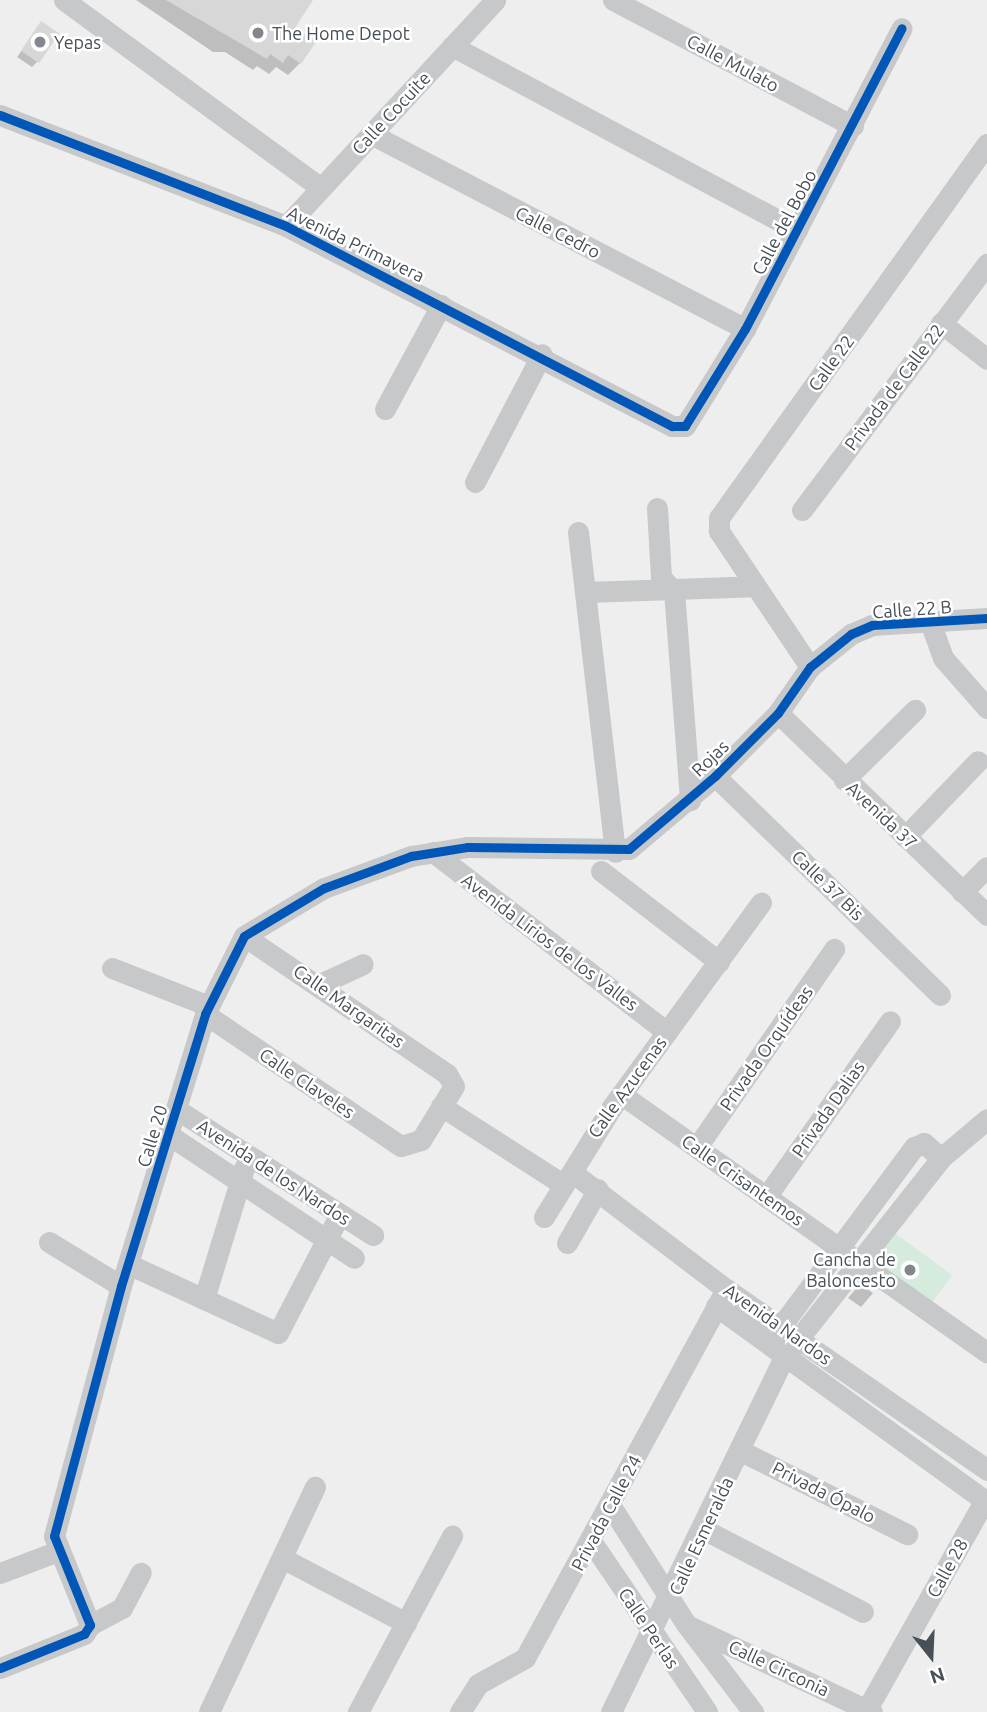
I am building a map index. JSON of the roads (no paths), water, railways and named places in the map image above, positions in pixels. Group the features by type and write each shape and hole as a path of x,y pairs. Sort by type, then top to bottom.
{"street":[{"path":"64,0 321,188"},
{"name":"Calle Cocuite","path":"286,226 495,0"},
{"name":"Calle Mulato","path":"613,0 853,126"},
{"name":"Calle del Bobo","path":"685,426 745,329 902,28"},
{"path":"453,46 797,230"},
{"name":"Avenida Primavera","path":"0,116 286,226 542,354 672,426 685,426"},
{"name":"Calle Cedro","path":"371,134 745,329"},
{"name":"Calle 22","path":"810,667 719,531 719,518 986,146"},
{"name":"Privada de Calle 22","path":"802,510 942,323 984,275"},
{"path":"385,409 441,304"},
{"path":"942,323 987,359"},
{"path":"475,482 542,354"},
{"path":"657,508 661,578 674,591 690,800"},
{"path":"244,936 324,888 433,852 468,847 615,852 578,532"},
{"path":"586,592 674,591 754,586"},
{"name":"Calle 22 B","path":"810,667 861,629 987,618"},
{"path":"930,622 943,658 987,708"},
{"name":"Rojas","path":"615,852 629,849 690,800 778,713 810,667"},
{"path":"844,780 915,710"},
{"name":"Avenida 37","path":"778,713 844,780 987,915"},
{"path":"905,837 978,761"},
{"name":"Calle 37 Bis","path":"715,776 940,995"},
{"name":"Avenida Lirios de los Valles","path":"433,852 667,1032"},
{"path":"962,892 987,867"},
{"path":"601,871 719,962"},
{"name":"Calle Azucenas","path":"544,1217 612,1107 625,1097 667,1032 761,903"},
{"name":"Calle Margaritas","path":"244,936 320,984 452,1079 442,1106"},
{"name":"Calle 20","path":"90,1625 54,1536 121,1286 207,1010 244,936"},
{"name":"Privada Orquídeas","path":"697,1147 834,949"},
{"path":"320,984 363,964"},
{"name":"Calle Claveles","path":"112,968 207,1010 410,1148 442,1106"},
{"name":"Privada Dalias","path":"766,1197 890,1021"},
{"name":"Calle Crisantemos","path":"625,1097 987,1352"},
{"name":"Avenida Nardos","path":"442,1106 568,1179 598,1189 784,1357 986,1501"},
{"name":"Avenida de los Nardos","path":"176,1109 373,1235"},
{"path":"784,1357 941,1158 987,1119"},
{"name":"Avenida de los Nardos","path":"169,1135 237,1181 325,1234 354,1258"},
{"path":"784,1357 780,1326 914,1147 924,1143 941,1158"},
{"path":"204,1299 237,1181 249,1157"},
{"path":"567,1243 598,1189"},
{"path":"128,1264 278,1333 325,1234 340,1214"},
{"path":"49,1242 121,1286"},
{"name":"Avenida Nardos","path":"721,1298 780,1326 987,1470"},
{"name":"Privada Calle 24","path":"460,1712 478,1684 525,1658 593,1544 610,1505 721,1298"},
{"name":"Calle Esmeralda","path":"611,1712 653,1635 784,1357"},
{"name":"Privada Ópalo","path":"741,1451 907,1534"},
{"path":"209,1712 284,1559 315,1487"},
{"name":"Calle 28","path":"869,1711 986,1501"},
{"path":"610,1505 686,1624 753,1712"},
{"path":"703,1529 863,1612"},
{"path":"358,1712 452,1536"},
{"name":"Calle Perlas","path":"593,1544 706,1712"},
{"path":"0,1573 58,1551"},
{"path":"284,1559 406,1623"},
{"path":"0,1668 84,1634 90,1625 122,1608 141,1573"},
{"name":"Calle Circonia","path":"686,1624 869,1711"}],"place":[{"name":"The Home Depot","path":"258,33"},
{"name":"Yepas","path":"40,42"},
{"name":"Cancha de Baloncesto","path":"910,1270"}]}
